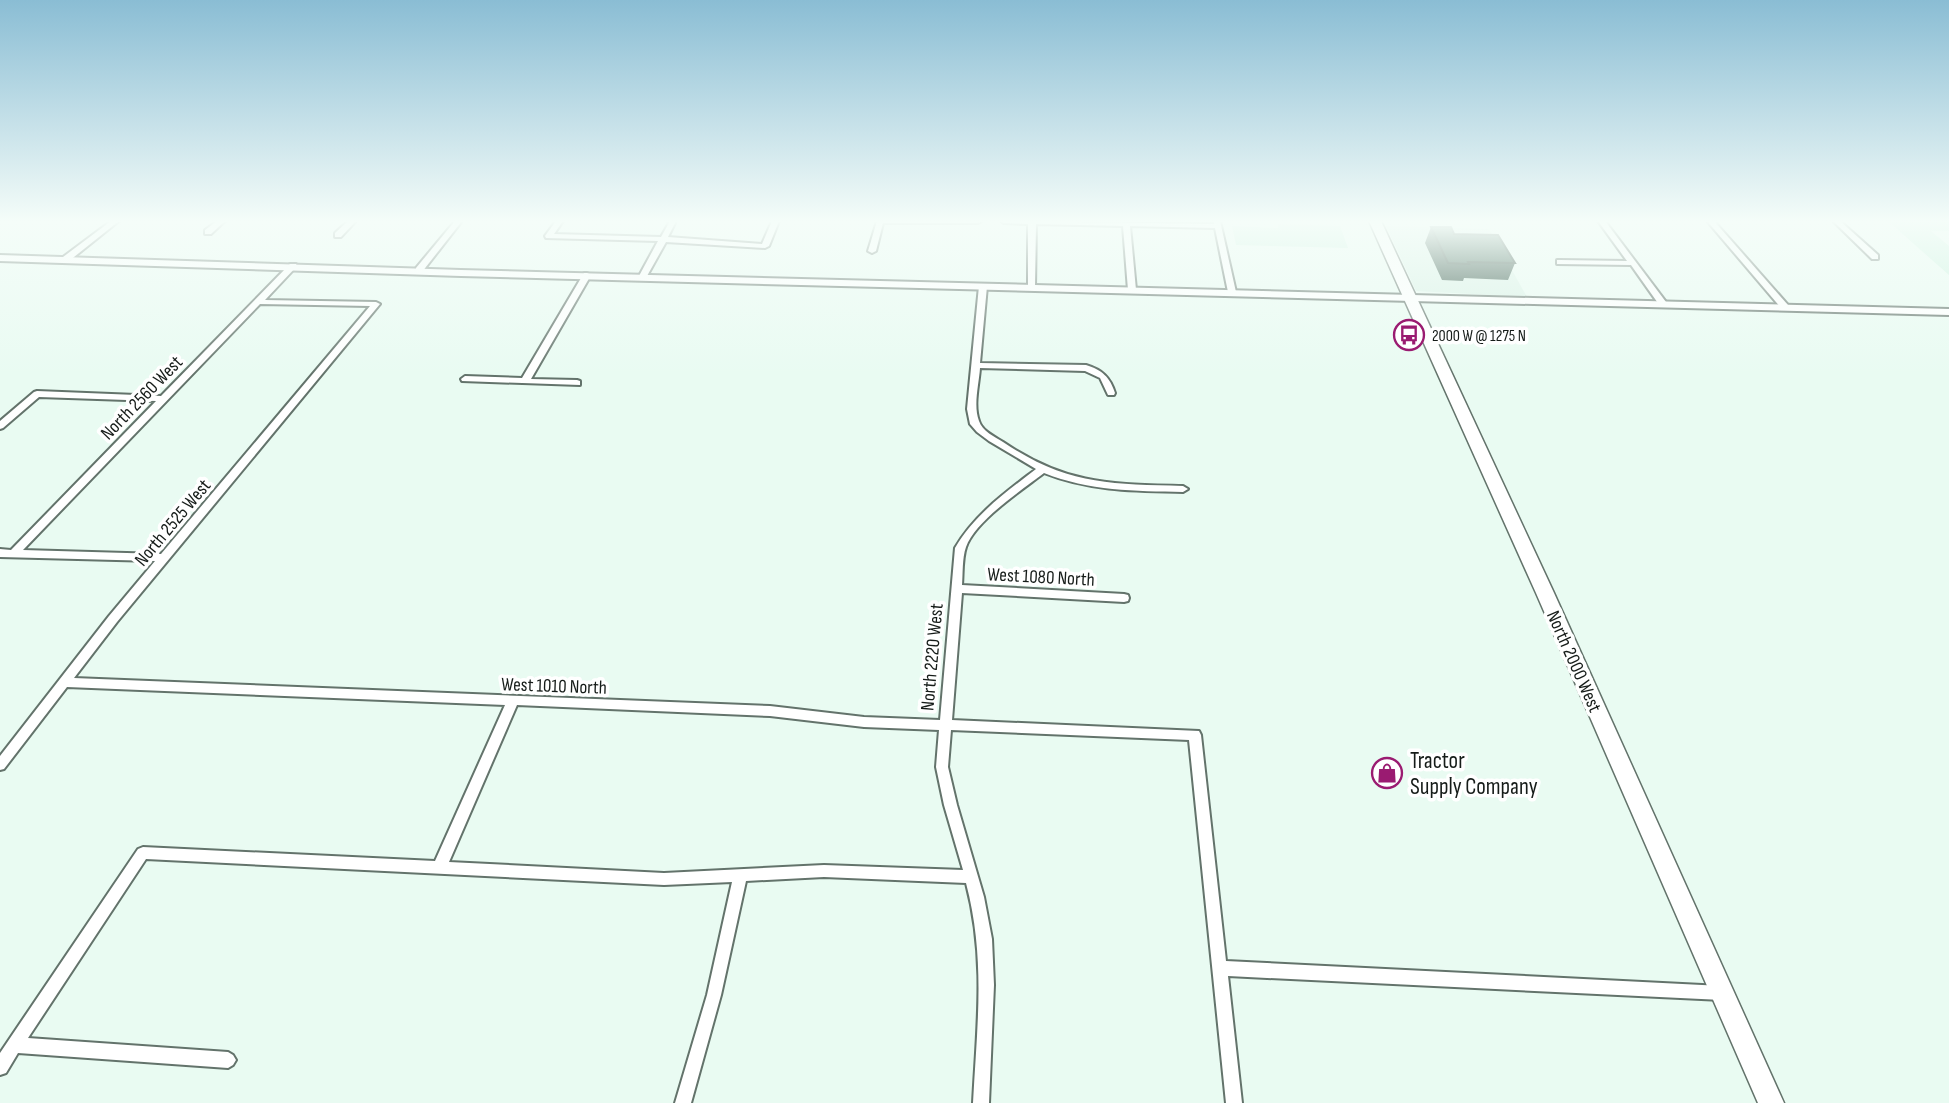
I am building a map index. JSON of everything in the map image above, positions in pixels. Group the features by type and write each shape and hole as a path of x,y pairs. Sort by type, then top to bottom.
{"main road":[{"name":"North 2000 West","path":"1399,272 1771,1103"}],"street":[{"name":"North 2560 West","path":"14,553 287,272"},
{"path":"454,272 1949,312"},
{"path":"643,276 645,272"},
{"path":"1031,272 1031,287"},
{"path":"1130,272 1132,290"},
{"path":"1228,272 1232,292"},
{"path":"1639,272 1663,304"},
{"path":"1755,272 1785,307"},
{"path":"525,381 587,275"},
{"path":"983,286 972,409 975,424 990,438 1055,474 1092,484 1183,489"},
{"name":"North 2525 West","path":"0,765 113,618 376,304 259,302"},
{"path":"975,365 1086,369 1100,372 1107,378 1111,393"},
{"path":"465,379 577,383"},
{"path":"0,426 37,394 163,399"},
{"name":"North 2220 West","path":"982,1103 985,951 981,916 948,799 942,767 960,548 968,533 984,517 1044,468"},
{"path":"0,553 165,558"},
{"name":"West 1080 North","path":"956,589 1125,598"},
{"name":"West 1010 North","path":"66,682 770,710 864,722 1195,735 1220,968"},
{"path":"440,866 513,701"},
{"path":"0,1067 143,853 664,879 865,871 970,877"},
{"path":"683,1103 714,995 740,877"},
{"path":"1234,1103 1220,968 1722,993"},
{"path":"15,1045 228,1060"}],"shaded area":[{"path":"1407,272 1513,272 1527,297 1416,291"}],"place":[{"name":"2000 W @ 1275 N","path":"1409,335"},
{"name":"Tractor Supply Company","path":"1387,773"}]}
